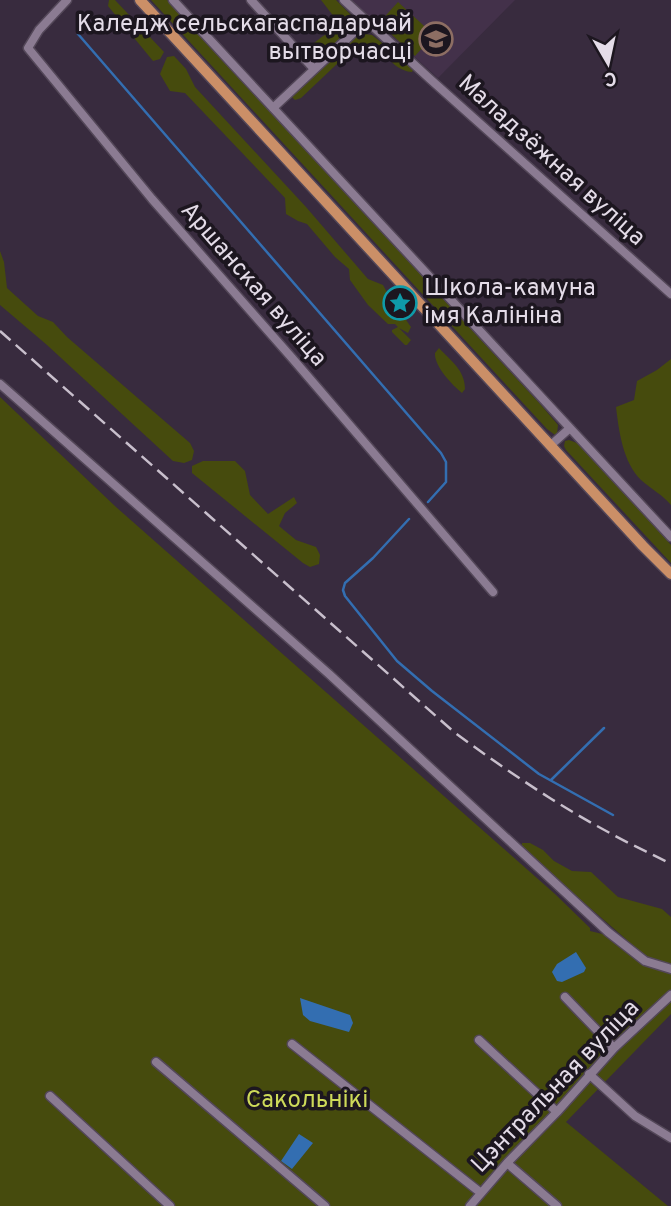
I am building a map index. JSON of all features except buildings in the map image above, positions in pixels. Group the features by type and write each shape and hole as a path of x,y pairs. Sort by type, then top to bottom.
{"main road":[{"path":"140,0 671,574"}],"street":[{"name":"Аршанская вуліца","path":"67,0 39,30 28,48 152,199 493,592"},
{"path":"173,0 671,537"},
{"path":"251,0 314,69"},
{"name":"Маладзёжная вуліца","path":"344,0 671,294"},
{"path":"273,108 366,21"},
{"path":"0,384 329,674 608,932 645,961 671,969"},
{"path":"551,445 570,428"},
{"name":"Цэнтральная вуліца","path":"470,1206 589,1074 671,996"},
{"path":"565,998 614,1048"},
{"path":"479,1040 557,1111"},
{"path":"292,1044 481,1193"},
{"path":"156,1062 325,1206"},
{"path":"589,1074 635,1116 671,1138"},
{"path":"50,1096 170,1206"},
{"path":"507,1163 557,1206"}],"shaded area":[{"name":"Каледж сельскагаспадарчай вытворчасці","path":"351,0 515,0 438,78"}],"green space":[{"path":"109,0 115,0 164,52 160,59 153,61 108,6"},
{"path":"151,0 167,0 172,5 541,405 558,425 557,434 547,429"},
{"path":"321,0 336,0 351,15 344,33 320,56 312,54 309,49 338,22"},
{"path":"398,2 434,35 415,56 379,23"},
{"path":"365,34 372,35 414,68 412,72 396,66 379,50 365,44 356,46 301,98 295,100 292,97 295,91 354,38"},
{"path":"174,56 186,69 195,87 306,207 368,279 383,285 411,327 408,333 399,328 411,340 407,345 392,332 398,327 388,324 368,305 350,280 349,269 307,224 286,214 285,198 185,93 170,91 160,74 167,57"},
{"path":"0,251 7,288 38,316 53,322 190,443 194,451 192,460 184,463 173,461 0,305"},
{"path":"439,348 463,376 465,389 462,393 437,364 435,353"},
{"path":"671,359 671,505 641,480 630,465 620,436 616,407 634,400 637,381"},
{"name":"Сакольнікі","path":"0,397 116,507 555,894 590,931 627,940 522,849 522,843 530,843 543,850 554,861 572,871 591,872 618,897 662,909 671,917 671,1014 566,1122 668,1206 0,1206"},
{"path":"565,441 577,443 589,454 671,545 671,563 566,450"},
{"path":"203,461 235,461 245,471 250,495 268,514 294,497 297,503 285,513 279,526 296,540 316,547 320,555 319,564 310,567 303,563 192,473 192,466"}],"water":[{"path":"576,952 586,968 584,972 562,982 557,981 552,972 557,964"},
{"path":"300,998 350,1015 353,1023 349,1032 310,1021 303,1015"},
{"path":"299,1134 313,1143 292,1169 281,1161"}],"waterway":[{"path":"78,34 441,453 446,462 446,482 428,502"},
{"path":"409,519 373,558 345,583 345,596 397,661 432,691 539,774 613,815"},
{"path":"551,780 604,728"}],"railway":[{"path":"0,331 454,732 568,809 671,864"}],"place":[{"name":"Каледж сельскагаспадарчай вытворчасці","path":"436,39"},
{"name":"Школа-камуна імя Калініна","path":"400,303"}]}
